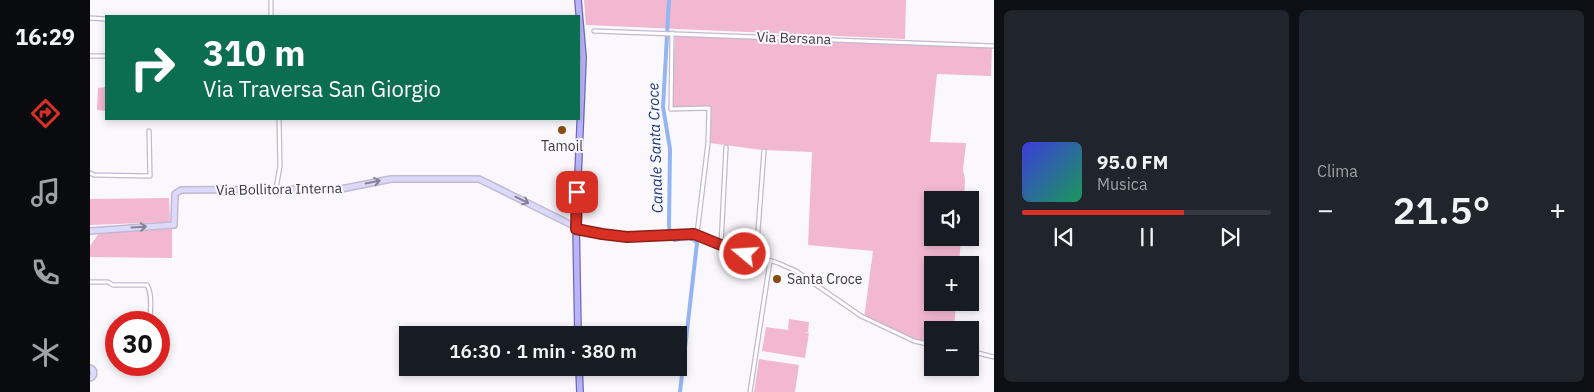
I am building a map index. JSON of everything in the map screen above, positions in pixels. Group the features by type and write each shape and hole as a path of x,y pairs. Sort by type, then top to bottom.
{"main road":[{"path":"578,0 579,15"},
{"path":"578,326 576,229 583,57 580,23"},
{"path":"579,376 580,392"}],"street":[{"path":"271,0 271,15"},
{"path":"90,18 105,18"},
{"name":"Via Bersana","path":"594,31 994,46"},
{"path":"671,33 671,109 709,108 708,143 697,234"},
{"path":"90,56 105,56"},
{"path":"276,189 280,166 279,120"},
{"path":"90,173 94,175 150,176 149,131"},
{"path":"721,245 726,148"},
{"path":"756,257 764,151"},
{"name":"Via Bollitora Interna","path":"90,231 174,225 175,194 179,190 341,189 391,179 479,178 572,225 576,229"},
{"path":"576,229 618,236 697,234 721,245 796,271 862,316 914,341 924,343"},
{"path":"750,392 770,261"},
{"path":"90,282 108,282 113,285 147,285 150,294 150,311"},
{"path":"979,353 994,357"},
{"path":"90,367 94,373 90,379"}],"shaded area":[{"path":"584,0 906,0 905,39 586,25"},
{"path":"675,35 992,47 991,76 937,74 930,142 966,143 963,170 964,191 924,191 924,246 960,246 960,256 924,256 924,311 955,311 955,321 924,321 924,345 913,343 889,328 864,319 873,251 808,245 812,152 762,150 710,143 711,106 672,107"},
{"path":"105,87 105,111 97,110 98,88"},
{"path":"169,198 170,222 90,225 90,199"},
{"path":"172,229 172,258 90,257 90,246 100,232"},
{"path":"789,319 809,322 808,332 805,332 809,333 805,358 762,351 766,327 788,330"},
{"path":"759,359 799,365 795,392 754,392"}],"waterway":[{"name":"Canale Santa Croce","path":"669,0 663,107 670,149 670,237 674,240 689,238 697,243 680,392"}],"place":[{"name":"Tamoil","path":"562,130"},
{"name":"Santa Croce","path":"777,279"}],"route":[{"path":"577,192 576,229 627,237 685,233 697,234 745,254"}]}
